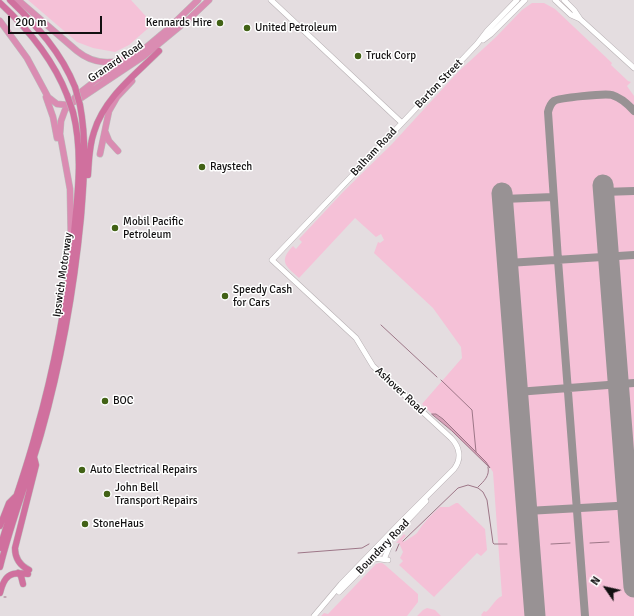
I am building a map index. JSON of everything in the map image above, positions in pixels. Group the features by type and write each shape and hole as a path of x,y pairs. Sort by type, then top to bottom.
{"highway":[{"name":"Ipswich Motorway","path":"0,567 34,458 48,407 61,350 70,302 79,235 84,157 84,130 80,105 75,87 66,68 51,44 39,29 10,0"},
{"path":"18,0 80,53 92,59 107,62 117,61 128,58 149,45"},
{"name":"Granard Road","path":"70,271 71,218 69,178 61,139 60,129 62,117 76,96 84,89 124,64 149,45 198,0"},
{"name":"Granard Road","path":"69,105 132,65 190,18 209,0"},
{"name":"Ipswich Motorway","path":"0,3 43,51 57,72 73,112 78,137 79,169 70,271 61,327 36,434 0,548"},
{"path":"79,235 85,209 91,144 96,124 111,100 190,18"},
{"path":"0,21 27,58 45,94 52,111 58,142 69,178"},
{"path":"100,154 109,111 115,100 159,51"},
{"path":"45,94 56,103 69,105"},
{"path":"52,111 69,105"},
{"path":"105,127 108,139 118,151"},
{"path":"0,593 5,579 9,575 28,572 19,563 14,548 36,464 34,458"},
{"path":"0,526 9,503 17,495"},
{"path":"18,573 21,576 23,584"}],"main road":[{"name":"Balham Road","path":"271,0 402,123 272,260"},
{"name":"Barton Street","path":"402,123 517,0"},
{"name":"Barton Street","path":"477,44 491,34 525,0"},
{"path":"555,0 571,15 580,19"},
{"path":"564,0 574,10 580,19 634,68"},
{"path":"279,266 280,252"},
{"name":"Ashover Road","path":"272,260 356,338 373,366 451,438 456,444 459,454"},
{"name":"Boundary Road","path":"314,616 373,558 419,509 454,469 459,460 459,454"},
{"name":"Boundary Road","path":"330,599 341,584 401,522 433,492"},
{"path":"373,558 387,558 390,539"}],"shaded area":[{"path":"28,0 131,0 153,24 129,45 115,52 93,48 77,42"},
{"path":"532,3 544,3 555,9 612,63 611,65 631,82 627,86 634,96 634,616 481,615 502,596 493,472 486,462 443,419 436,414 432,414 422,404 462,358 461,347 433,308 374,253 378,242 380,243 384,240 381,234 376,237 355,218 299,278 287,267 285,260 288,251 293,246 296,249 302,242 299,239 343,192 392,144 458,72 496,37 522,10"},
{"path":"432,414 436,414 443,419 486,462 490,468 452,431"},
{"path":"458,503 485,529 487,550 481,556 477,553 434,597 399,565 403,561 400,558 403,552 399,543 396,543 404,534 406,536 402,540 404,542 417,534 427,519 440,507 449,507"},
{"path":"379,563 385,565 418,594 418,602 407,616 321,616 324,613 328,614 376,564"},
{"path":"427,608 435,610 441,616 417,616"}],"waterway":[{"path":"381,325 437,377"},
{"path":"441,380 472,410 476,452"},
{"path":"478,487 487,476 488,467"},
{"path":"403,541 458,488 468,485 478,488 483,492 487,500 493,543 507,544"},
{"path":"590,543 609,542"},
{"path":"551,544 570,543"},
{"path":"298,553 362,548 369,544"},
{"path":"396,551 399,544"}],"taxiway":[{"path":"585,616 548,112 554,101 582,96 601,95 612,95 627,104 634,111"},
{"path":"603,192 634,191"},
{"path":"503,199 553,197"},
{"path":"508,263 634,255"},
{"path":"517,392 634,383"},
{"path":"527,511 634,505"}],"runway":[{"path":"603,185 634,587"},
{"path":"502,193 535,616"}],"place":[{"name":"Kennards Hire","path":"220,23"},
{"name":"United Petroleum","path":"247,28"},
{"name":"Truck Corp","path":"358,56"},
{"name":"Raystech","path":"202,167"},
{"name":"Mobil Pacific Petroleum","path":"115,228"},
{"name":"Speedy Cash for Cars","path":"225,296"},
{"name":"BOC","path":"105,401"},
{"name":"Auto Electrical Repairs","path":"82,470"},
{"name":"John Bell Transport Repairs","path":"107,494"},
{"name":"StoneHaus","path":"85,524"}]}
